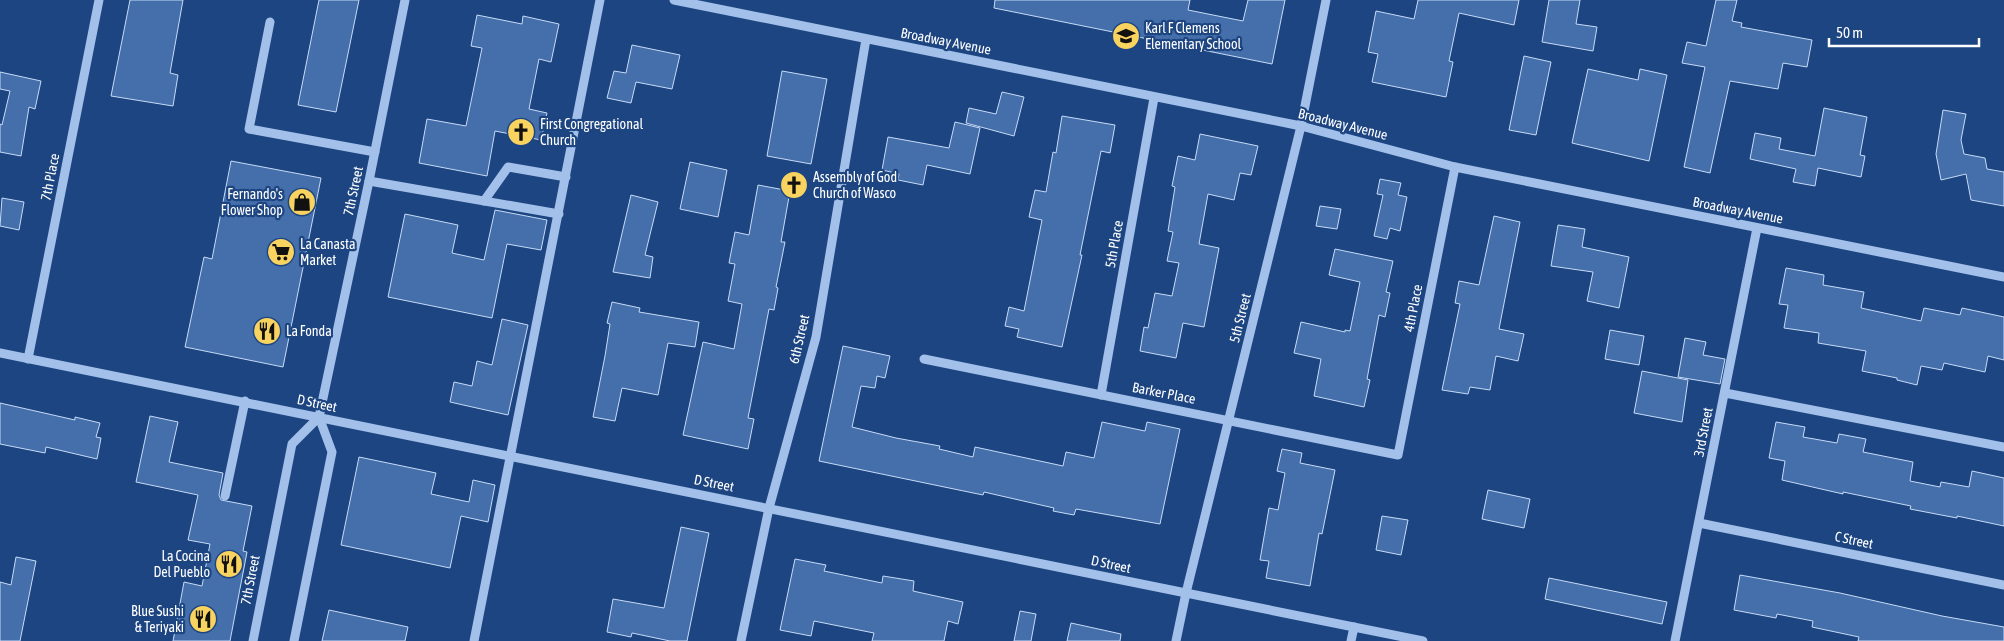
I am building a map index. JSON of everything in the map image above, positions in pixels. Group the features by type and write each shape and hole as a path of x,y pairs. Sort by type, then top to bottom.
{"street":[{"name":"7th Place","path":"28,359 99,0"},
{"name":"7th Street","path":"253,641 292,444 319,417 405,0"},
{"path":"474,641 512,456 600,0"},
{"name":"Broadway Avenue","path":"674,0 1300,126 1455,167 2004,278"},
{"path":"720,10 722,0"},
{"name":"5th Street","path":"1176,641 1186,593 1300,126 1326,0"},
{"path":"270,22 249,129 375,152"},
{"name":"6th Street","path":"741,641 769,508 816,337 866,39"},
{"name":"5th Place","path":"1102,395 1154,98"},
{"path":"484,201 508,167 566,176"},
{"name":"4th Place","path":"1398,455 1455,167"},
{"path":"369,181 559,214"},
{"name":"3rd Street","path":"1676,641 1758,228"},
{"name":"D Street","path":"0,353 1423,641"},
{"name":"Barker Place","path":"924,359 1398,455"},
{"path":"1725,393 2004,447"},
{"path":"225,496 244,401"},
{"path":"294,641 332,452 319,417"},
{"name":"C Street","path":"1699,523 2004,585"},
{"path":"1351,641 1354,627"}],"building":[{"path":"130,0 183,0 170,73 178,75 173,106 111,96"},
{"path":"319,0 359,0 336,112 298,105"},
{"path":"995,0 1190,0 1188,10 1243,21 1248,0 1285,0 1272,64 994,8"},
{"path":"1418,0 1519,0 1514,25 1459,13 1449,61 1453,62 1446,97 1372,82 1378,54 1368,52 1376,11 1414,19"},
{"path":"1549,0 1580,0 1576,24 1597,27 1593,51 1542,42"},
{"path":"1716,0 1737,0 1732,21 1742,23 1741,27 1812,40 1807,67 1783,63 1778,89 1730,81 1710,173 1684,167 1705,67 1682,63 1687,42 1706,46"},
{"path":"477,15 522,24 523,16 559,24 551,62 539,59 529,109 547,113 541,140 495,131 487,176 419,163 427,119 466,126 482,48 471,46"},
{"path":"632,45 680,55 672,89 636,82 631,103 607,98 614,71 626,73"},
{"path":"1524,56 1551,62 1536,135 1509,130"},
{"path":"1588,69 1638,80 1640,69 1667,75 1649,161 1572,143"},
{"path":"782,71 827,79 811,164 767,156"},
{"path":"0,72 41,81 35,109 29,107 21,156 0,152 0,124 2,125 10,91 0,89"},
{"path":"1002,92 1024,97 1014,136 966,123 969,108 996,114"},
{"path":"1824,108 1867,117 1860,155 1865,156 1861,177 1818,168 1815,186 1793,182 1796,169 1750,159 1755,133 1781,138 1779,149 1815,156"},
{"path":"1943,110 1966,114 1961,140 1964,154 1985,158 1987,169 2004,172 2004,206 1971,200 1966,174 1941,180 1936,154"},
{"path":"1062,116 1115,125 1110,153 1101,151 1080,255 1082,255 1062,347 1017,337 1019,329 1005,326 1009,307 1024,311 1042,220 1029,217 1035,190 1046,192 1053,152 1056,153"},
{"path":"955,122 980,128 970,174 927,165 923,185 898,180 899,174 882,170 888,137 949,148"},
{"path":"1200,134 1258,146 1251,175 1240,173 1234,200 1208,194 1199,244 1219,248 1204,327 1183,323 1176,358 1140,351 1144,327 1148,328 1155,293 1172,296 1179,263 1167,261 1173,232 1168,231 1175,187 1172,186 1178,156 1195,160"},
{"path":"231,161 321,178 283,367 185,347 204,257 212,259"},
{"path":"690,162 727,170 718,217 680,209"},
{"path":"1380,179 1401,183 1398,195 1407,197 1400,231 1390,228 1387,239 1374,236 1383,195 1377,194"},
{"path":"758,185 790,191 781,242 785,242 776,287 778,288 774,310 769,309 748,418 754,419 748,449 683,435 703,342 734,349 742,304 728,301 735,264 729,263 735,232 749,235"},
{"path":"631,195 658,202 645,255 653,257 650,278 613,272"},
{"path":"2,198 24,202 19,230 0,226"},
{"path":"1320,206 1341,209 1337,229 1316,226"},
{"path":"495,210 547,220 541,250 507,244 492,318 388,297 405,214 458,225 452,253 484,260"},
{"path":"1494,216 1520,222 1499,329 1524,334 1518,361 1496,356 1490,390 1470,387 1468,394 1442,390 1460,304 1455,303 1459,281 1479,285"},
{"path":"1558,225 1585,229 1582,247 1629,257 1619,308 1587,301 1593,272 1551,266"},
{"path":"1335,249 1393,261 1386,292 1390,293 1385,317 1379,315 1367,379 1370,380 1364,407 1314,396 1321,359 1294,353 1301,322 1345,332 1345,330 1350,331 1360,282 1329,275"},
{"path":"1786,268 1824,275 1823,285 1864,292 1861,308 1921,321 1924,308 1960,315 1962,308 2004,317 2004,360 1988,356 1985,372 1944,363 1942,370 1921,366 1917,385 1897,380 1897,378 1862,371 1866,351 1818,343 1819,333 1784,328 1788,305 1779,304"},
{"path":"612,302 640,308 639,312 699,322 695,347 668,343 658,395 622,388 615,421 593,417 605,356 610,324 607,323"},
{"path":"502,319 528,325 508,415 450,402 454,382 472,386 477,361 492,365"},
{"path":"1610,330 1644,336 1639,365 1605,359"},
{"path":"1685,338 1706,342 1703,355 1725,359 1720,384 1678,377"},
{"path":"843,346 890,356 885,378 877,376 875,388 861,386 852,427 940,446 939,449 973,457 975,447 1063,466 1066,452 1094,458 1102,422 1145,431 1147,422 1180,429 1160,524 1076,509 1074,515 1053,511 1054,508 984,492 983,495 819,461"},
{"path":"1642,371 1688,380 1682,422 1634,413"},
{"path":"0,403 75,420 75,417 100,423 96,437 101,438 97,459 46,447 45,453 0,444"},
{"path":"150,416 178,422 169,462 223,473 219,495 221,500 252,506 243,551 247,552 230,641 173,641 184,582 202,586 210,544 188,540 198,495 136,482"},
{"path":"1776,422 1805,427 1803,437 1837,443 1839,434 1866,439 1863,452 1913,462 1910,481 1940,487 1941,482 1969,487 1972,471 2004,478 2004,526 1910,509 1911,506 1843,492 1843,494 1782,480 1785,461 1769,458"},
{"path":"1282,449 1302,453 1300,463 1335,470 1322,534 1319,533 1310,586 1266,578 1269,561 1260,560 1269,508 1278,510 1285,473 1277,471"},
{"path":"359,457 436,473 431,494 469,502 473,480 495,485 488,522 461,516 450,568 341,545"},
{"path":"1488,490 1530,499 1524,528 1482,519"},
{"path":"1382,516 1408,520 1401,555 1376,550"},
{"path":"681,527 709,533 687,641 670,641 632,633 631,637 607,632 613,599 664,608"},
{"path":"16,557 36,561 20,641 0,641 0,582 11,585"},
{"path":"795,559 826,565 824,571 882,583 883,576 914,581 913,591 963,602 958,624 948,621 944,641 872,641 874,633 814,621 811,636 780,630"},
{"path":"1740,575 1840,593 1942,616 2004,627 2004,641 1858,641 1859,637 1812,627 1813,621 1777,614 1776,618 1734,610"},
{"path":"1549,578 1667,602 1662,624 1545,599"},
{"path":"329,610 408,627 405,641 322,641"},
{"path":"1020,611 1036,614 1031,641 1014,641"},
{"path":"1071,623 1121,634 1120,641 1067,641"}],"place":[{"name":"Karl F Clemens Elementary School","path":"1126,36"},
{"name":"First Congregational Church","path":"521,132"},
{"name":"Assembly of God Church of Wasco","path":"794,185"},
{"name":"Fernando's Flower Shop","path":"302,202"},
{"name":"La Canasta Market","path":"281,252"},
{"name":"La Fonda","path":"267,331"},
{"name":"La Cocina Del Pueblo","path":"229,564"},
{"name":"Blue Sushi & Teriyaki","path":"203,619"}]}
